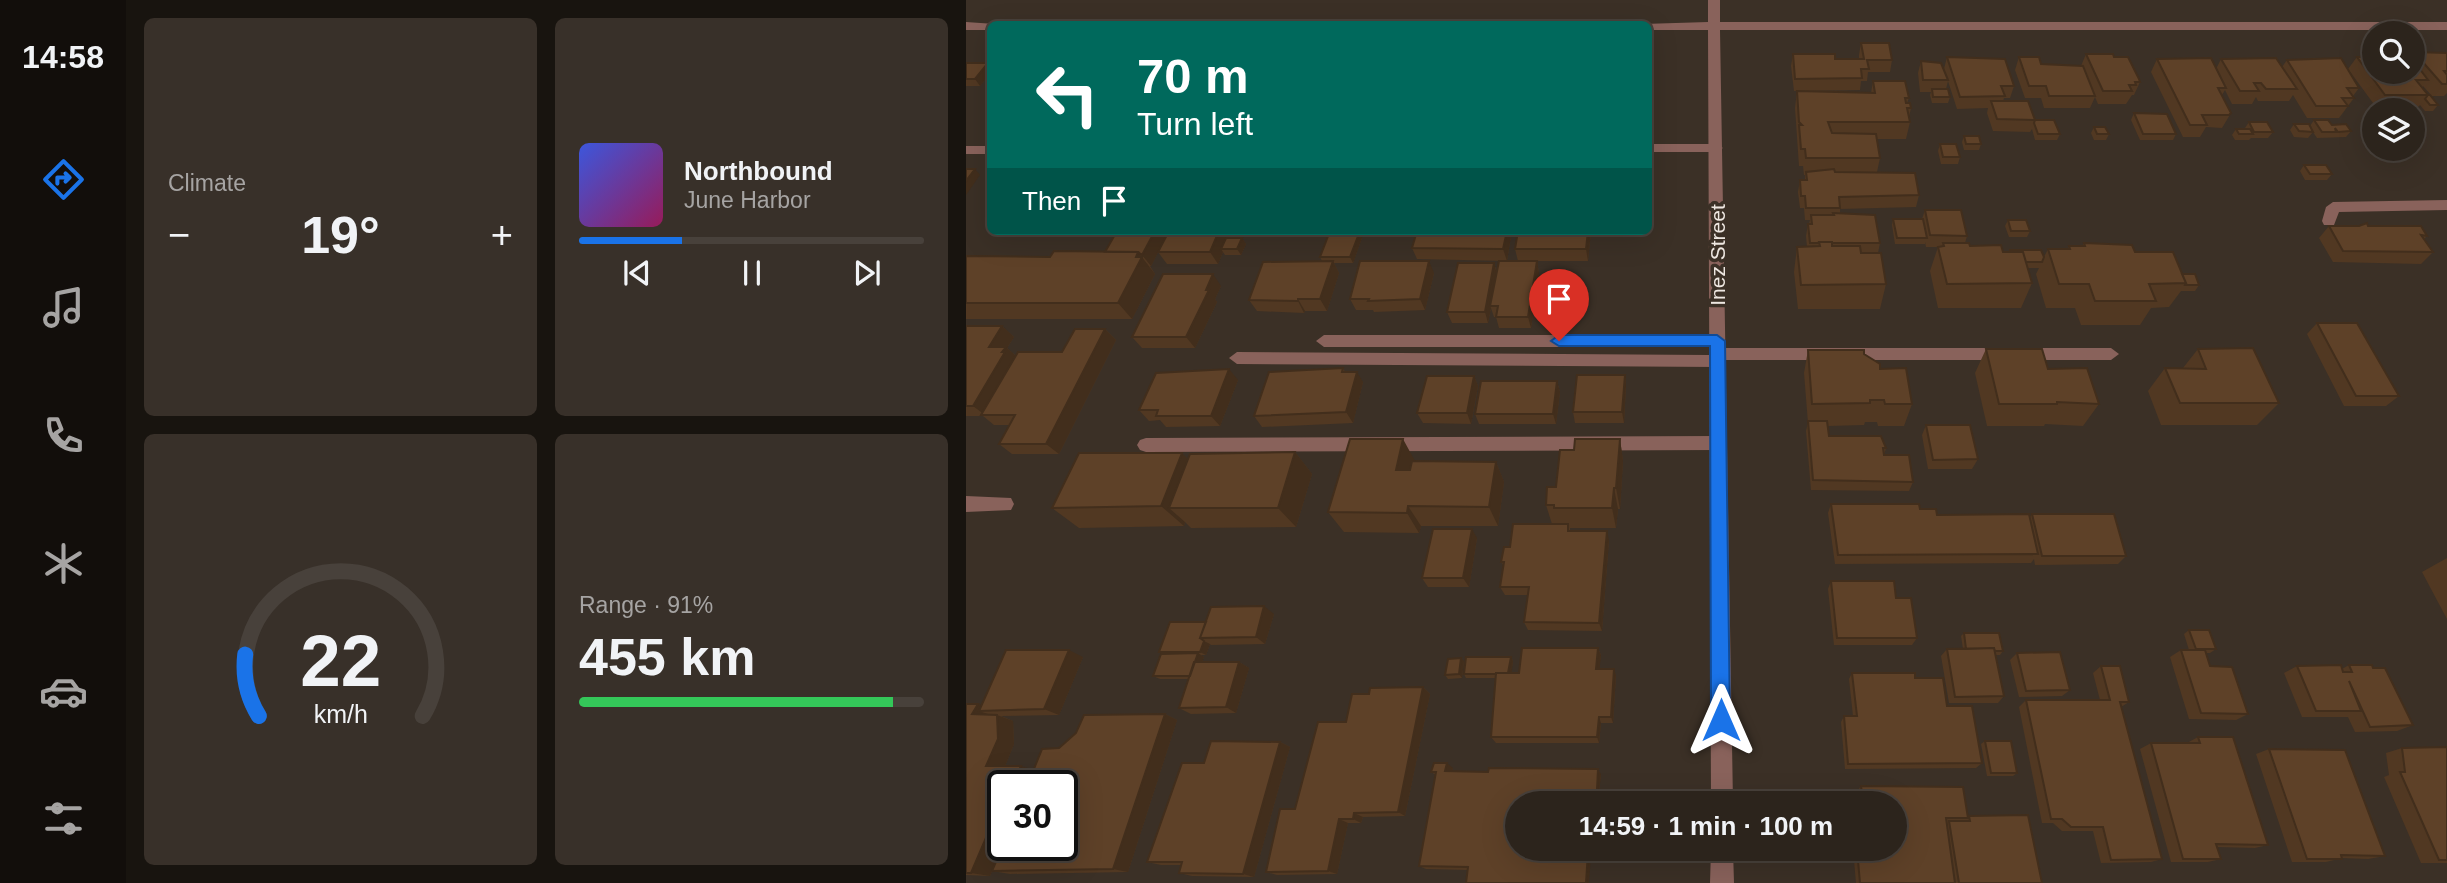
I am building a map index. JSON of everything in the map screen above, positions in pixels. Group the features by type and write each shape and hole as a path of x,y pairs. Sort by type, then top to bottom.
{"street":[{"name":"Inez Street","path":"1714,0 1721,791"},
{"path":"966,26 987,26"},
{"path":"1652,26 2447,26"},
{"path":"1652,148 1716,148"},
{"path":"966,150 987,150"},
{"path":"2329,221 2333,207 2447,205"},
{"path":"1324,341 1717,352"},
{"path":"1237,358 1717,352 2112,354"},
{"path":"1146,445 1718,443"},
{"path":"966,504 1005,504"},
{"path":"1722,861 1722,883"}],"building":[{"path":"1861,43 1889,43 1892,60 1867,60 1869,69 1861,69 1862,78 1795,79 1793,54 1835,54 1835,59 1864,59"},
{"path":"2425,52 2447,53 2447,71 2444,71 2447,84 2442,84 2425,65"},
{"path":"2086,54 2128,57 2140,82 2129,85 2132,91 2103,91"},
{"path":"1947,57 2005,59 2014,86 2001,86 2005,96 1960,97"},
{"path":"2019,57 2039,57 2041,64 2083,66 2095,96 2049,96 2046,86 2029,86"},
{"path":"2211,58 2226,88 2218,88 2231,113 2202,115 2207,125 2190,125 2157,59"},
{"path":"2276,58 2297,89 2266,89 2261,83 2254,83 2259,91 2240,91 2221,59"},
{"path":"2341,58 2359,88 2347,88 2354,98 2342,98 2348,106 2316,106 2287,60"},
{"path":"1921,61 1941,63 1948,80 1923,80"},
{"path":"966,63 987,63 975,79 966,79"},
{"path":"1873,81 1905,81 1909,98 1905,98 1906,103 1910,103 1911,108 1907,108 1910,122 1828,122 1832,133 1876,134 1880,158 1806,158 1805,149 1801,149 1799,125 1802,125 1799,122 1797,91 1875,93"},
{"path":"2377,84 2419,84 2428,95 2385,95"},
{"path":"1932,89 1948,89 1950,97 1933,97"},
{"path":"2430,95 2438,105 2430,105 2425,99"},
{"path":"1991,101 2028,101 2035,120 1997,119"},
{"path":"2134,113 2167,114 2176,134 2143,134"},
{"path":"2035,120 2054,120 2060,134 2038,134"},
{"path":"2314,120 2328,120 2332,125 2346,124 2351,131 2338,132 2335,128 2336,132 2322,132"},
{"path":"2249,122 2267,122 2273,132 2254,132"},
{"path":"2294,124 2309,124 2313,132 2299,131"},
{"path":"2094,127 2105,127 2109,134 2097,134"},
{"path":"2236,129 2250,129 2253,134 2239,134"},
{"path":"1964,136 1979,136 1981,144 1966,144"},
{"path":"1940,144 1956,144 1960,157 1943,157"},
{"path":"2304,165 2326,165 2332,174 2310,174"},
{"path":"966,169 975,169 966,181"},
{"path":"1834,169 1835,172 1915,173 1919,195 1839,197 1840,208 1806,208 1805,196 1801,196 1800,180 1807,180 1806,172"},
{"path":"1925,210 1961,210 1967,236 1930,235"},
{"path":"1833,213 1875,215 1880,243 1810,243 1808,224 1812,224 1811,215 1834,215"},
{"path":"1893,219 1923,219 1927,238 1897,238"},
{"path":"2008,220 2026,220 2030,231 2011,231"},
{"path":"2367,223 2368,226 2421,226 2427,236 2421,235 2433,252 2343,251 2329,226 2359,226"},
{"path":"1115,235 1153,235 1142,255 1138,252 1105,252"},
{"path":"1167,235 1217,235 1210,252 1158,252"},
{"path":"1328,235 1358,235 1350,257 1320,257"},
{"path":"1416,235 1506,235 1503,249 1412,248"},
{"path":"1517,235 1588,235 1586,249 1515,249"},
{"path":"1226,238 1242,238 1237,249 1221,249"},
{"path":"1819,242 1832,242 1832,246 1860,246 1861,253 1881,253 1886,284 1801,285 1797,247 1820,246"},
{"path":"1943,243 2001,245 2003,252 2023,252 2032,283 1947,284 1938,247 1944,246"},
{"path":"2084,243 2132,245 2135,252 2173,252 2186,283 2149,284 2156,301 2095,301 2089,284 2059,284 2048,249 2070,249 2069,246 2085,246"},
{"path":"2010,250 2041,250 2044,257 2042,262 2026,262 2023,252"},
{"path":"1054,251 1138,252 1136,257 1142,257 1118,303 966,303 966,256 1050,257"},
{"path":"1333,261 1320,299 1249,300 1263,262"},
{"path":"1360,261 1429,261 1420,299 1350,299"},
{"path":"1499,261 1537,261 1528,317 1496,317 1498,306 1490,306"},
{"path":"1458,263 1494,263 1485,312 1447,312"},
{"path":"1163,274 1213,274 1206,290 1209,290 1186,337 1132,337"},
{"path":"2182,274 2195,274 2199,285 2185,285"},
{"path":"2317,323 2357,323 2399,396 2356,396"},
{"path":"966,326 1002,326 989,347 1006,347 973,406 966,406"},
{"path":"1075,329 1105,329 1046,444 999,444 1015,415 981,415 1018,352 1062,352"},
{"path":"2253,348 2279,403 2180,403 2165,368 2206,369 2198,349"},
{"path":"1986,349 2042,349 2048,369 2087,368 2099,404 1999,404"},
{"path":"1808,350 1864,350 1864,354 1880,364 1880,369 1906,368 1912,404 1885,404 1884,400 1870,400 1870,403 1812,404"},
{"path":"1343,368 1342,372 1357,372 1346,412 1254,416 1269,372"},
{"path":"1229,369 1211,416 1156,416 1158,410 1139,410 1156,373"},
{"path":"1577,375 1625,375 1622,412 1573,412"},
{"path":"1427,376 1474,376 1467,413 1417,413"},
{"path":"1481,381 1557,381 1553,414 1475,414"},
{"path":"1808,421 1827,421 1829,436 1881,436 1886,448 1883,448 1884,455 1909,455 1913,482 1813,480"},
{"path":"1926,425 1970,425 1978,459 1933,460"},
{"path":"1350,439 1403,439 1396,470 1410,470 1412,461 1496,462 1489,507 1408,506 1407,513 1328,512"},
{"path":"1575,439 1620,439 1612,508 1554,508 1554,505 1546,505 1547,487 1556,487 1560,450 1574,450"},
{"path":"1295,452 1278,508 1169,508 1190,454"},
{"path":"1079,453 1182,453 1161,506 1052,508"},
{"path":"1831,504 1919,504 1920,509 1936,509 1937,515 2029,514 2038,554 1838,555"},
{"path":"2032,514 2114,514 2126,556 2042,556"},
{"path":"1513,524 1568,524 1568,531 1607,531 1599,623 1524,622 1529,587 1500,587 1504,547 1510,547"},
{"path":"1433,529 1472,529 1463,578 1422,578"},
{"path":"1831,581 1894,581 1896,598 1911,598 1917,638 1837,638"},
{"path":"1264,606 1256,637 1200,638 1211,607"},
{"path":"1170,622 1206,622 1200,638 1204,641 1200,652 1159,652"},
{"path":"2189,630 2209,630 2216,649 2196,649"},
{"path":"1964,633 1999,633 2003,651 1995,651 1994,648 1966,649"},
{"path":"1522,648 1598,648 1596,669 1614,669 1611,717 1599,717 1597,737 1491,737 1496,673 1519,673"},
{"path":"1994,648 2004,696 1955,697 1947,649"},
{"path":"1006,650 1069,650 1044,709 979,711"},
{"path":"2181,650 2205,650 2210,666 2232,667 2248,714 2201,713"},
{"path":"2060,652 2070,690 2026,691 2017,653"},
{"path":"1198,653 1190,676 1153,676 1161,654"},
{"path":"1466,657 1511,657 1508,673 1464,674"},
{"path":"1461,658 1459,674 1445,675 1448,659"},
{"path":"1194,662 1239,662 1226,707 1179,708"},
{"path":"2341,665 2343,672 2352,672 2349,665 2385,668 2413,725 2370,727 2349,681 2361,711 2316,711 2297,666"},
{"path":"2101,666 2120,666 2129,702 2120,702 2162,859 2111,860 2103,827 2071,827 2062,819 2051,819 2026,700 2110,700"},
{"path":"1852,673 1915,673 1915,678 1943,678 1947,706 1972,706 1982,763 1848,764 1844,716 1857,716"},
{"path":"1423,687 1398,812 1354,813 1353,819 1339,819 1328,871 1266,872 1280,809 1295,809 1318,722 1346,722 1352,694 1369,694 1370,688"},
{"path":"966,704 978,704 972,714 997,715 998,739 986,766 1021,766 1019,770 987,770 987,835 971,873 966,873"},
{"path":"1165,714 1113,869 992,871 996,861 1078,861 1078,770 1033,770 1042,749 1059,748 1076,733 1084,715"},
{"path":"2198,737 2233,737 2268,845 2216,844 2221,859 2183,859 2151,743 2200,743"},
{"path":"1211,741 1280,742 1243,874 1179,873 1182,862 1147,862 1182,763 1204,763"},
{"path":"1985,741 2011,741 2017,773 1991,773"},
{"path":"2447,747 2447,860 2439,860 2400,772 2405,772 2402,748"},
{"path":"2269,749 2345,750 2385,856 2341,855 2342,859 2307,859"},
{"path":"1434,763 1447,763 1445,771 1488,772 1489,768 1598,769 1599,791 1505,791 1505,861 1587,861 1586,883 1466,883 1468,867 1419,866 1436,772 1431,772"},
{"path":"1861,786 1963,787 1968,818 1946,818 1955,883 1860,883 1858,861 1907,861 1907,791 1862,791"},
{"path":"2028,815 2042,883 1959,883 1949,821 1970,821 1969,816"}],"route":[{"path":"1559,341 1717,341 1721,720"}]}
